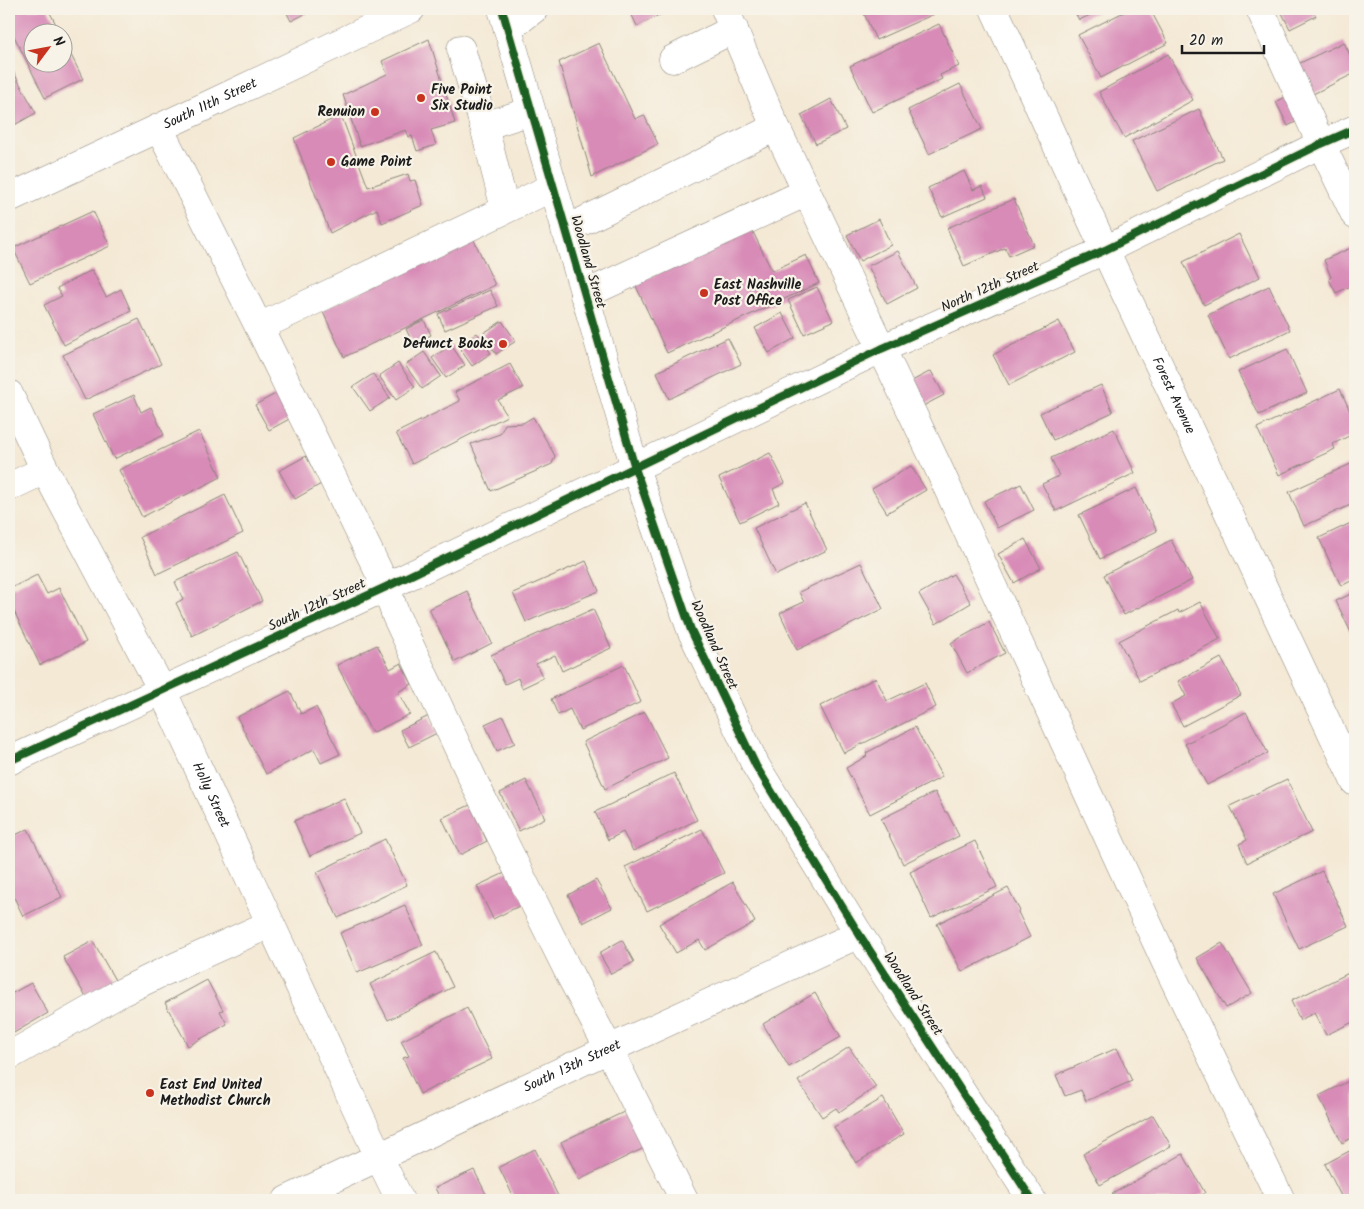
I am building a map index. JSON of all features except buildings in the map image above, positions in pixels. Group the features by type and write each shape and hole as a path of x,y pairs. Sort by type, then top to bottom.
{"street":[{"name":"South 11th Street","path":"9,198 411,9"},
{"path":"505,19 534,9"},
{"name":"Forest Avenue","path":"994,9 1355,782"},
{"path":"1260,9 1355,215"},
{"name":"Woodland Street","path":"505,19 635,468 691,630 756,766 859,934 1032,1200"},
{"path":"673,59 730,19 776,127 937,465 1165,961 1281,1200"},
{"path":"460,49 484,126 505,209"},
{"path":"484,126 531,111"},
{"path":"565,230 776,127"},
{"path":"159,128 386,587 396,616 477,788 570,977 609,1048 684,1200"},
{"name":"North 12th Street","path":"635,468 881,349 1105,250 1355,129"},
{"path":"259,327 553,187"},
{"path":"584,295 807,192"},
{"name":"Holly Street","path":"9,394 45,470 162,690 400,1200"},
{"name":"South 12th Street","path":"9,761 386,587 635,468"},
{"path":"9,487 45,470"},
{"path":"9,1056 120,993 270,924"},
{"name":"South 13th Street","path":"287,1200 609,1048 859,934"}],"cycle path":[{"path":"502,9 635,468 691,630 756,766 859,934 1032,1200"},
{"path":"9,761 386,587 881,349 1105,250 1355,129"}],"place":[{"name":"Five Point Six Studio","path":"421,98"},
{"name":"Renuion","path":"375,112"},
{"name":"Game Point","path":"331,162"},
{"name":"East Nashville Post Office","path":"704,293"},
{"name":"Defunct Books","path":"503,344"},
{"name":"East End United Methodist Church","path":"150,1093"}]}
